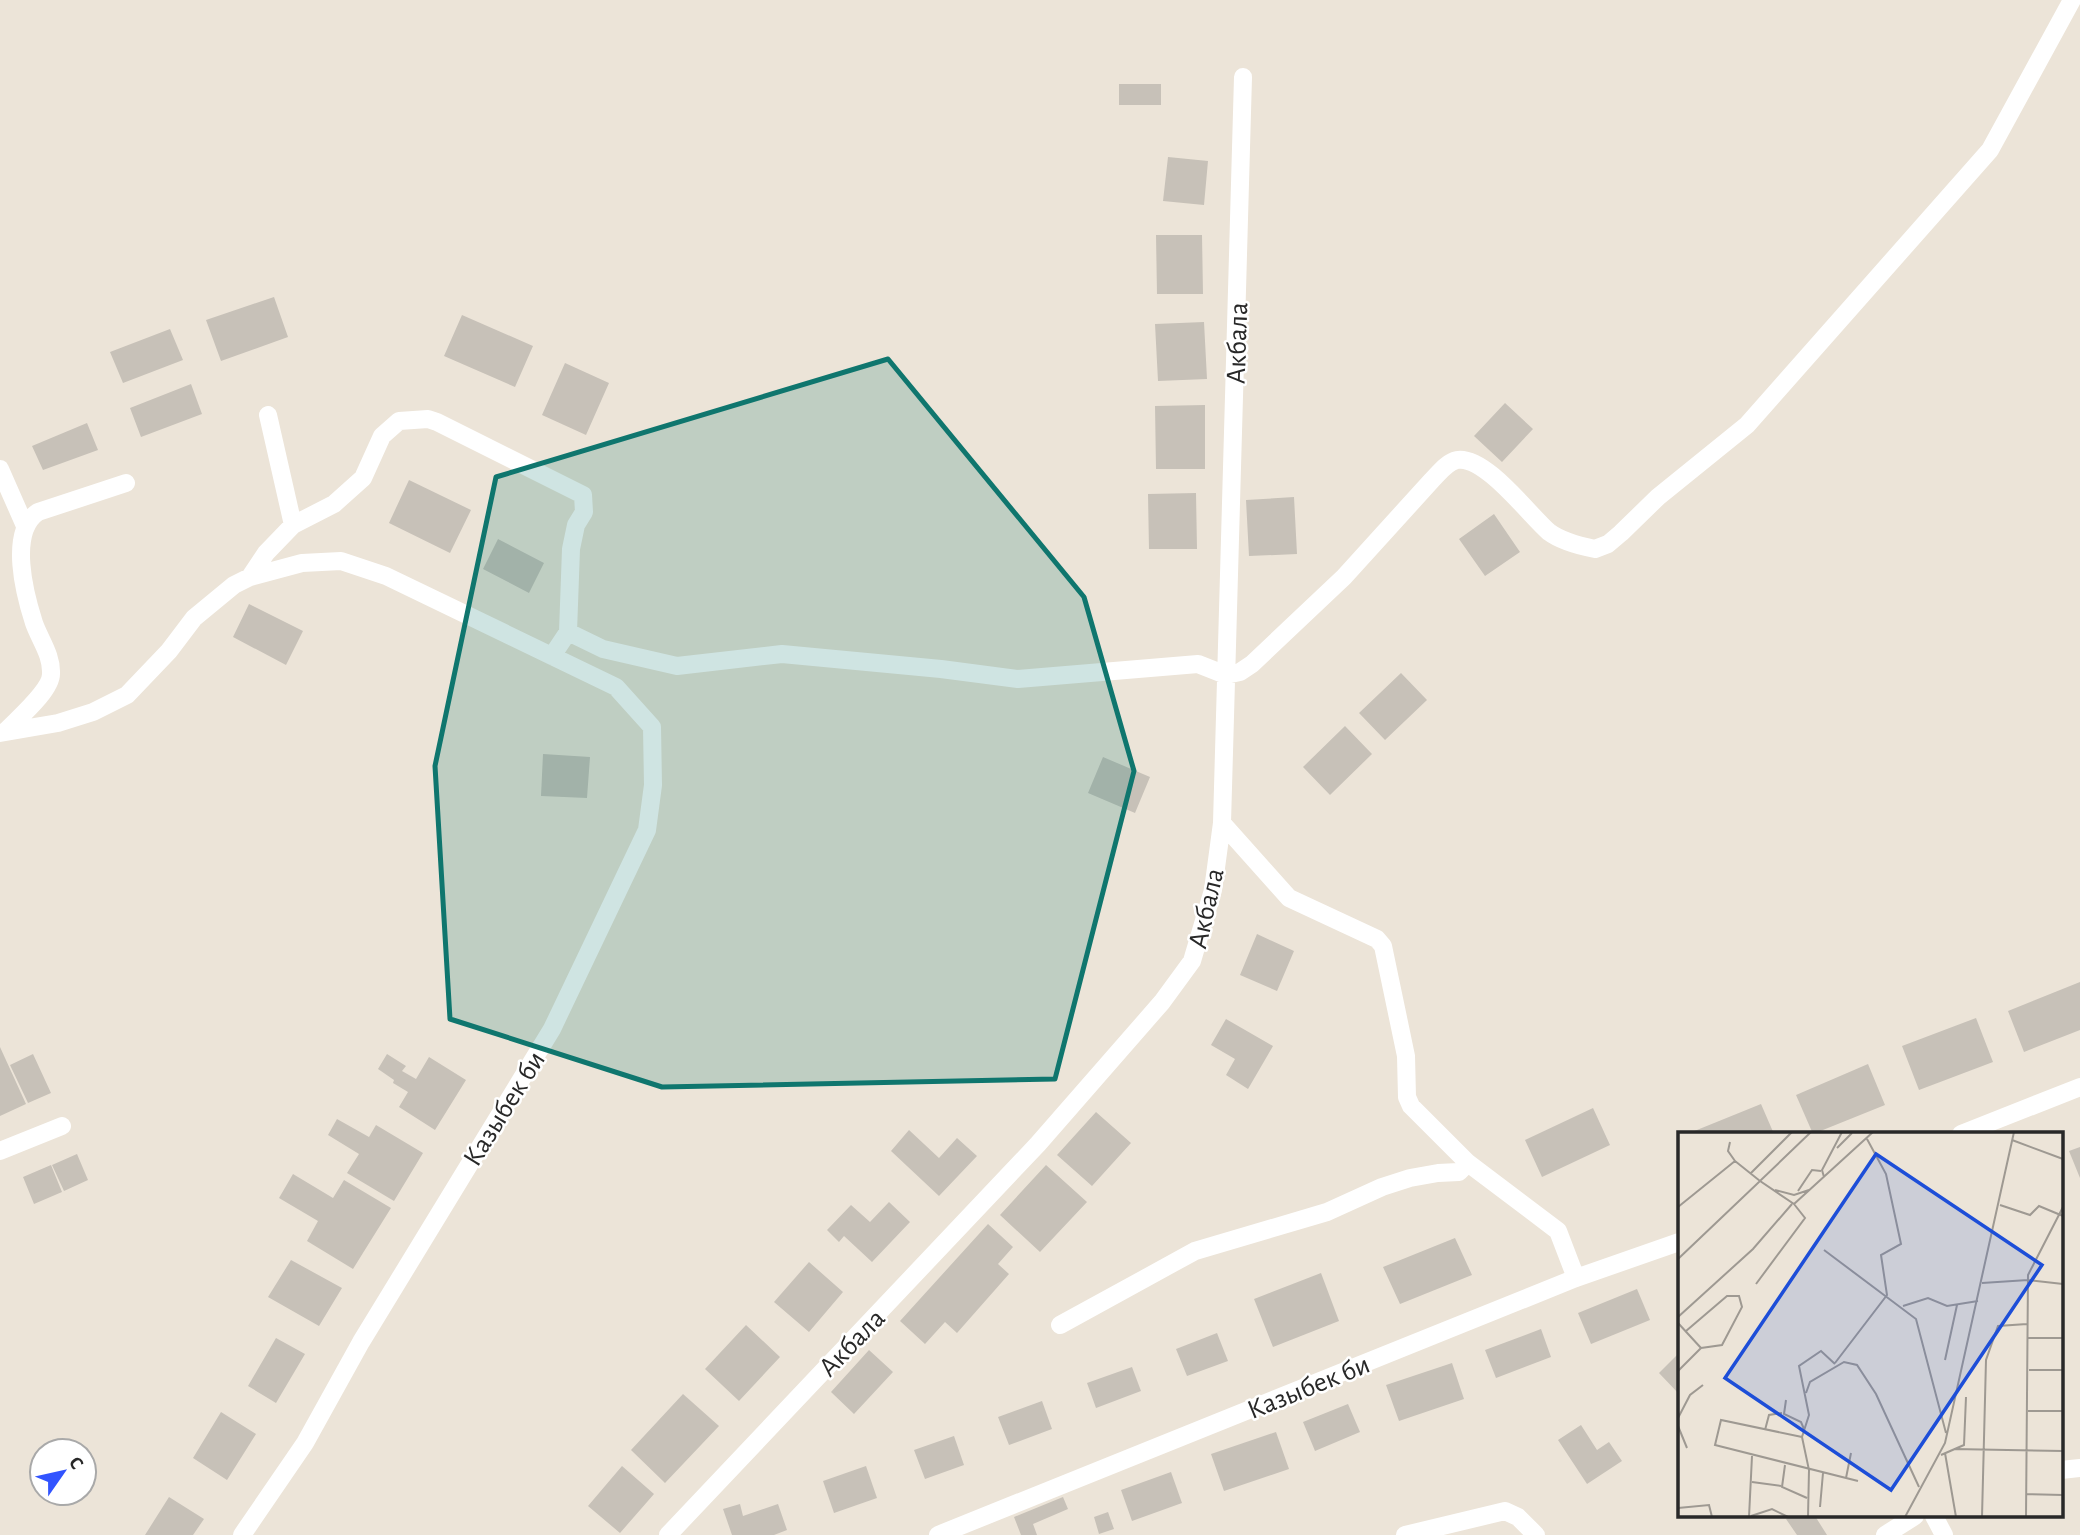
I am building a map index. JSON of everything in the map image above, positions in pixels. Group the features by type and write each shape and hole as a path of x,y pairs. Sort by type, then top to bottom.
{"street":[{"path":"568,632 603,649 677,666 782,654 1018,679 1198,664 1226,675 1240,672 1252,664 1344,577 1432,480 1456,460 1478,466 1508,489 1550,533 1595,549 1608,544 1658,497 1747,425 1990,150 2072,0"},
{"name":"Акбала","path":"668,1535 1038,1144 1162,1002 1192,961 1213,890 1222,823 1243,77"},
{"path":"268,415 293,525"},
{"path":"3,732 58,723 93,712 127,695 169,651 194,618 234,586 250,578 265,553 293,525 334,504 363,478 382,436 399,421 428,419 437,422 583,495 584,512 576,525 571,549 568,632 552,656"},
{"path":"0,469 25,526"},
{"path":"3,732 48,687 51,674 46,646 35,624 21,566 21,546 29,517 126,483"},
{"name":"Казыбек би","path":"242,1535 305,1444 361,1342 552,1029 647,830 653,785 652,727 616,687 386,576 341,561 302,563 250,578"},
{"path":"1222,823 1289,898 1377,939 1383,946 1406,1056 1407,1097 1411,1106 1468,1163 1558,1231 1576,1278"},
{"path":"1966,1132 2080,1087"},
{"path":"0,1151 62,1126"},
{"path":"1060,1325 1195,1251 1327,1213 1382,1187 1410,1178 1459,1172 1468,1163"},
{"name":"Казыбек би","path":"938,1535 1576,1278 1678,1242"},
{"path":"2062,1470 2080,1468"},
{"path":"1405,1535 1505,1511 1518,1517 1536,1535"},
{"path":"1885,1535 1911,1518"},
{"path":"1935,1518 1944,1535"}],"highlighted area":[{"path":"888,359 1084,597 1134,771 1055,1079 662,1087 450,1019 435,766 496,477"}],"building":[{"path":"1119,84 1161,84 1161,105 1119,105"},
{"path":"1168,157 1208,161 1204,205 1163,201"},
{"path":"1156,235 1202,235 1203,294 1157,294"},
{"path":"274,297 288,337 221,361 206,320"},
{"path":"462,315 533,346 515,387 444,356"},
{"path":"1204,322 1207,379 1158,381 1155,324"},
{"path":"170,329 183,360 123,383 110,352"},
{"path":"565,363 609,383 586,435 542,415"},
{"path":"191,384 202,414 141,437 130,408"},
{"path":"1505,403 1533,429 1502,462 1474,436"},
{"path":"1205,405 1205,469 1156,469 1155,406"},
{"path":"87,423 98,450 43,470 32,446"},
{"path":"409,480 471,510 450,553 389,523"},
{"path":"1196,493 1197,549 1149,549 1148,494"},
{"path":"1294,497 1297,554 1249,556 1246,500"},
{"path":"1494,514 1520,552 1485,576 1459,539"},
{"path":"498,539 544,563 529,593 483,569"},
{"path":"249,604 303,631 286,665 233,637"},
{"path":"1401,673 1427,700 1385,740 1359,713"},
{"path":"1345,726 1372,754 1330,795 1303,767"},
{"path":"543,754 590,757 587,798 541,796"},
{"path":"1103,757 1150,777 1135,813 1088,793"},
{"path":"1257,934 1294,951 1277,991 1240,975"},
{"path":"2080,982 2080,1030 2024,1052 2008,1011"},
{"path":"1976,1018 1993,1062 1919,1090 1902,1046"},
{"path":"1226,1019 1273,1046 1248,1089 1226,1075 1235,1059 1211,1045"},
{"path":"0,1047 26,1104 0,1116"},
{"path":"33,1054 51,1093 28,1103 10,1065"},
{"path":"387,1054 406,1066 402,1071 416,1079 429,1057 466,1080 435,1130 399,1107 408,1092 378,1069"},
{"path":"1868,1064 1885,1105 1812,1132 1796,1095"},
{"path":"1761,1104 1773,1132 1692,1132"},
{"path":"1593,1108 1610,1145 1542,1177 1525,1140"},
{"path":"1096,1112 1131,1143 1092,1186 1057,1155"},
{"path":"337,1119 369,1137 376,1125 423,1153 394,1201 347,1173 359,1154 328,1135"},
{"path":"909,1130 939,1158 957,1138 977,1156 939,1196 891,1151"},
{"path":"2080,1147 2080,1178 2069,1151"},
{"path":"77,1154 88,1180 64,1191 52,1165"},
{"path":"51,1165 62,1192 34,1204 23,1177"},
{"path":"1046,1165 1087,1202 1040,1252 1000,1215"},
{"path":"293,1174 333,1198 344,1180 391,1208 353,1269 307,1241 318,1221 279,1198"},
{"path":"889,1202 910,1222 872,1262 844,1236 839,1242 827,1230 851,1205 870,1222"},
{"path":"988,1224 1013,1247 998,1264 1009,1274 957,1333 945,1322 925,1344 900,1321"},
{"path":"1455,1238 1472,1275 1400,1304 1383,1267"},
{"path":"291,1260 342,1288 319,1326 268,1297"},
{"path":"809,1262 843,1292 809,1332 774,1302"},
{"path":"1321,1273 1339,1321 1273,1347 1254,1299"},
{"path":"1637,1289 1650,1320 1591,1344 1578,1313"},
{"path":"746,1325 780,1357 739,1401 705,1369"},
{"path":"1541,1329 1551,1357 1496,1378 1485,1350"},
{"path":"1217,1333 1228,1361 1187,1376 1176,1349"},
{"path":"276,1338 305,1354 276,1403 248,1386"},
{"path":"869,1350 893,1372 854,1414 831,1392"},
{"path":"1678,1354 1678,1393 1659,1373"},
{"path":"1452,1363 1464,1399 1399,1421 1386,1385"},
{"path":"1132,1367 1141,1391 1096,1408 1087,1383"},
{"path":"683,1394 719,1426 665,1483 631,1450"},
{"path":"1042,1401 1052,1429 1009,1445 998,1417"},
{"path":"1348,1404 1360,1432 1315,1451 1303,1422"},
{"path":"221,1412 256,1434 227,1480 193,1458"},
{"path":"1581,1425 1597,1450 1609,1442 1622,1461 1587,1484 1558,1440"},
{"path":"1276,1432 1289,1469 1224,1491 1211,1454"},
{"path":"954,1436 964,1465 925,1479 914,1450"},
{"path":"622,1466 654,1494 620,1533 588,1506"},
{"path":"866,1466 877,1498 834,1513 823,1481"},
{"path":"1171,1472 1182,1503 1132,1521 1121,1490"},
{"path":"169,1497 204,1519 193,1535 145,1535"},
{"path":"1063,1497 1068,1509 1033,1524 1037,1535 1021,1535 1014,1517"},
{"path":"740,1504 743,1516 778,1504 787,1530 774,1535 732,1535 723,1509"},
{"path":"1108,1512 1114,1529 1099,1534 1094,1517"},
{"path":"1816,1518 1827,1535 1797,1535 1786,1519"}]}
